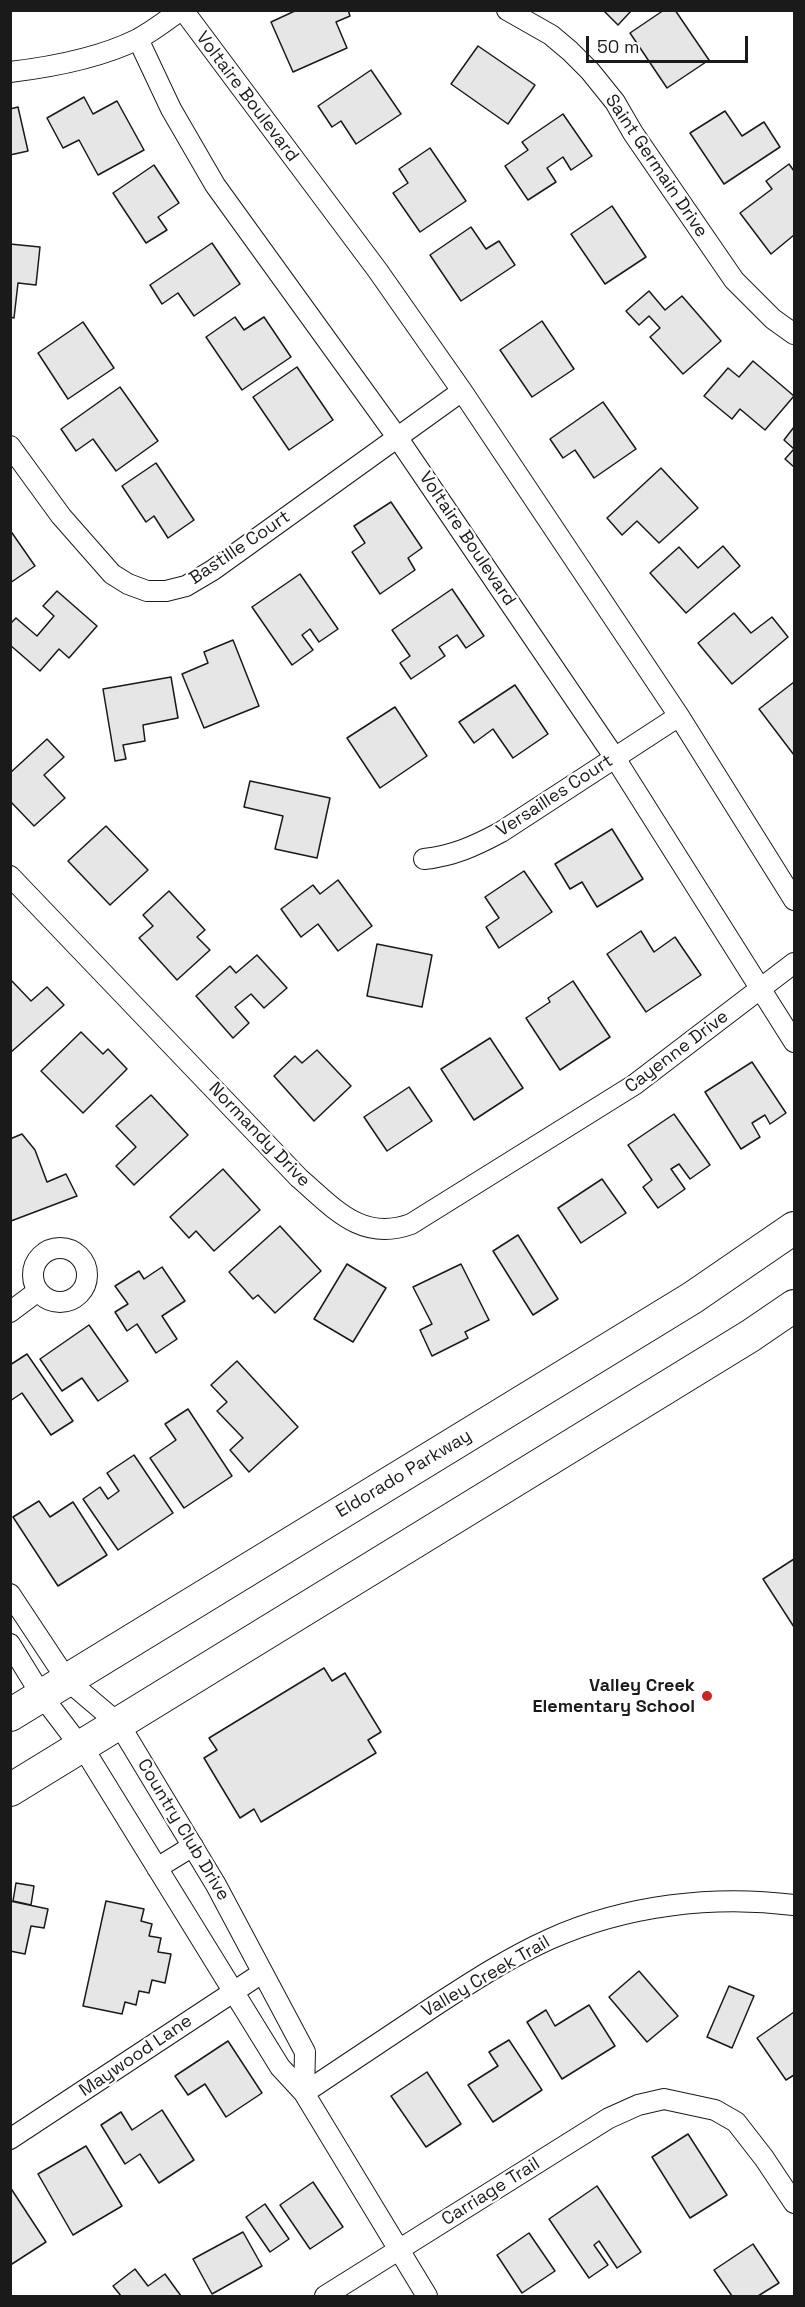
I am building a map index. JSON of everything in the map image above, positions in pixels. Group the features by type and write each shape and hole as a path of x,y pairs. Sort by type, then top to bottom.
{"main road":[{"name":"Eldorado Parkway","path":"10,1715 682,1304 795,1228"},
{"path":"10,1790 750,1336 795,1306"}],"street":[{"path":"10,72 66,62 105,51 138,39 182,10"},
{"name":"Voltaire Boulevard","path":"182,10 378,271 462,391 680,716 795,900"},
{"name":"Saint Germain Drive","path":"507,10 551,35 590,71 615,102 633,133 734,280 761,308 795,334"},
{"name":"Voltaire Boulevard","path":"138,39 171,109 215,185 397,436 615,758 795,1042"},
{"name":"Bastille Court","path":"10,446 61,516 112,574 128,584 147,591 166,591 186,585 213,570 462,391"},
{"name":"Versailles Court","path":"424,859 447,856 483,842 680,716"},
{"name":"Normandy Drive","path":"10,876 299,1178 334,1208 359,1225 376,1230 395,1230 411,1224 555,1134"},
{"name":"Cayenne Drive","path":"555,1134 634,1085 795,963"},
{"path":"10,1312 38,1291"},
{"name":"Country Club Drive","path":"10,1594 82,1746 280,2067 304,2093 427,2296"},
{"name":"Country Club Drive","path":"10,1644 55,1688 119,1724 230,1909 305,2052 304,2093"},
{"path":"157,1868 192,1846"},
{"name":"Valley Creek Trail","path":"304,2093 472,1982 551,1939 601,1921 667,1906 725,1901 795,1905"},
{"name":"Maywood Lane","path":"10,2139 262,1973"},
{"name":"Carriage Trail","path":"325,2296 609,2118 638,2105 664,2099 716,2110 736,2122 795,2203"}],"building":[{"path":"297,10 348,10 350,16 336,22 347,48 293,72 271,22"},
{"path":"603,10 632,10 618,25"},
{"path":"664,10 675,10 709,60 667,88 630,33"},
{"path":"478,46 535,85 508,124 451,84"},
{"path":"371,70 401,114 356,144 341,121 332,127 318,106"},
{"path":"84,97 93,114 117,101 144,150 98,175 79,140 63,148 47,118"},
{"path":"18,107 28,151 10,155 10,109"},
{"path":"725,111 742,136 764,122 780,147 724,184 690,133"},
{"path":"563,114 592,156 571,170 563,157 547,168 556,182 528,200 505,166 528,150 522,142"},
{"path":"430,148 466,201 420,232 393,193 408,183 399,169"},
{"path":"789,164 794,171 794,235 771,254 740,213 772,189 766,181"},
{"path":"154,165 179,203 158,217 167,230 146,243 113,193"},
{"path":"612,206 646,257 605,284 571,234"},
{"path":"471,227 486,249 499,241 515,265 461,301 430,255"},
{"path":"212,243 240,284 194,316 178,293 162,304 150,285"},
{"path":"10,244 40,247 36,285 18,283 14,318 10,317"},
{"path":"649,291 665,310 682,296 721,341 683,374 650,337 660,328 649,316 639,325 626,311"},
{"path":"235,317 244,330 264,317 291,357 242,390 206,337"},
{"path":"542,321 574,369 532,397 500,350"},
{"path":"83,322 114,368 68,399 38,353"},
{"path":"753,361 794,396 765,430 740,409 732,419 704,396 728,368 739,377"},
{"path":"297,367 333,420 289,450 253,397"},
{"path":"120,387 158,441 116,471 93,439 76,451 61,429"},
{"path":"603,402 636,449 594,478 575,450 563,458 550,439"},
{"path":"794,427 794,449 784,440"},
{"path":"794,449 794,467 785,459"},
{"path":"156,463 194,520 168,538 154,516 146,522 122,486"},
{"path":"661,468 698,508 659,543 637,521 622,535 607,518"},
{"path":"391,502 422,548 408,558 415,570 380,594 352,552 365,543 354,526"},
{"path":"10,530 35,566 10,583"},
{"path":"723,546 740,566 686,613 650,573 679,547 698,568"},
{"path":"300,574 338,629 319,642 310,629 302,635 313,650 292,665 252,607"},
{"path":"452,589 484,636 466,648 457,635 439,647 445,656 411,679 400,663 410,656 392,630"},
{"path":"57,591 97,626 69,658 59,649 40,671 10,645 10,624 16,618 37,636 54,616 43,606"},
{"path":"734,613 751,633 772,617 788,637 732,684 698,643"},
{"path":"233,640 259,706 204,728 182,674 208,663 204,652"},
{"path":"171,677 178,718 143,725 145,741 123,745 126,759 115,761 103,689"},
{"path":"794,682 794,755 759,709"},
{"path":"515,685 548,734 513,758 493,729 474,743 459,722"},
{"path":"395,707 427,756 380,788 347,738"},
{"path":"47,739 64,757 44,775 65,798 34,826 10,801 10,773"},
{"path":"250,781 330,798 317,858 275,849 283,816 244,807"},
{"path":"106,826 148,870 110,905 68,861"},
{"path":"612,829 643,879 597,907 582,882 570,889 555,864"},
{"path":"524,871 552,912 499,948 486,927 499,918 485,897"},
{"path":"338,880 372,926 338,951 318,924 301,937 281,909 313,885 320,894"},
{"path":"169,891 205,930 197,937 210,950 177,980 139,938 153,926 143,915"},
{"path":"641,931 654,952 675,937 701,975 646,1012 607,954"},
{"path":"377,944 432,955 422,1007 367,996"},
{"path":"257,955 287,988 264,1008 251,994 235,1007 249,1023 233,1038 196,996 230,966 236,973"},
{"path":"10,979 31,1001 47,987 64,1005 10,1053"},
{"path":"573,981 610,1037 560,1070 526,1018 550,1002 548,998"},
{"path":"81,1032 103,1054 108,1049 127,1069 83,1113 41,1071"},
{"path":"490,1038 523,1088 474,1120 441,1069"},
{"path":"317,1050 351,1086 314,1121 274,1076 295,1056 302,1063"},
{"path":"752,1062 786,1113 770,1124 765,1115 752,1123 760,1137 741,1149 705,1092"},
{"path":"409,1087 432,1121 387,1151 364,1117"},
{"path":"151,1095 188,1135 134,1185 116,1166 136,1147 116,1126"},
{"path":"674,1114 710,1165 690,1179 679,1164 671,1169 685,1189 658,1208 643,1187 652,1180 628,1145"},
{"path":"22,1134 35,1150 47,1182 66,1174 77,1196 11,1221 10,1139"},
{"path":"223,1169 260,1210 214,1251 196,1231 189,1238 170,1217"},
{"path":"602,1179 626,1213 581,1243 558,1208"},
{"path":"280,1226 321,1271 275,1313 258,1295 253,1299 229,1272"},
{"path":"518,1235 558,1299 533,1315 493,1251"},
{"path":"347,1264 386,1288 353,1342 314,1319"},
{"path":"461,1264 489,1320 465,1332 468,1338 432,1356 420,1330 432,1324 413,1287"},
{"path":"162,1267 185,1301 162,1316 177,1339 156,1353 137,1324 127,1331 115,1312 128,1304 115,1286 139,1271 144,1279"},
{"path":"89,1325 128,1381 98,1401 82,1378 62,1391 40,1359"},
{"path":"27,1354 73,1421 51,1435 22,1393 10,1401 10,1365"},
{"path":"237,1361 298,1427 249,1472 230,1450 243,1438 217,1411 227,1402 211,1385"},
{"path":"188,1409 232,1476 184,1508 150,1458 176,1440 165,1424"},
{"path":"134,1455 173,1513 118,1550 83,1499 100,1487 108,1499 119,1491 107,1473"},
{"path":"39,1501 50,1517 73,1502 107,1555 58,1586 13,1517"},
{"path":"794,1559 794,1627 763,1579"},
{"path":"324,1668 332,1681 345,1673 381,1732 368,1740 376,1753 261,1822 254,1809 240,1818 204,1758 217,1750 209,1738"},
{"path":"16,1883 34,1886 31,1905 13,1901"},
{"path":"10,1901 48,1909 44,1928 31,1926 25,1954 10,1951"},
{"path":"106,1901 144,1909 141,1921 152,1924 149,1936 161,1938 158,1952 171,1954 165,1983 152,1980 149,1993 139,1991 136,2005 125,2002 122,2014 83,2006"},
{"path":"639,1971 678,2016 647,2042 609,1997"},
{"path":"729,1986 754,1996 732,2048 707,2037"},
{"path":"589,2005 615,2046 562,2079 527,2022 546,2010 555,2026"},
{"path":"794,2012 794,2075 786,2080 757,2038"},
{"path":"509,2040 542,2090 493,2122 468,2085 498,2066 489,2052"},
{"path":"228,2041 262,2093 226,2117 205,2084 188,2095 175,2076"},
{"path":"427,2072 461,2124 426,2147 391,2096"},
{"path":"162,2110 194,2160 159,2183 140,2154 125,2164 101,2125 121,2112 132,2130"},
{"path":"688,2134 727,2195 690,2218 652,2157"},
{"path":"86,2146 122,2206 73,2235 38,2174"},
{"path":"313,2182 343,2227 310,2249 280,2205"},
{"path":"597,2186 641,2252 617,2268 599,2241 594,2245 608,2265 589,2278 549,2219"},
{"path":"10,2187 46,2242 12,2264 10,2261"},
{"path":"265,2204 289,2239 270,2252 246,2217"},
{"path":"243,2232 262,2266 212,2294 193,2259"},
{"path":"529,2233 555,2271 522,2293 497,2255"},
{"path":"753,2244 779,2283 758,2296 732,2296 714,2270"},
{"path":"135,2269 148,2286 165,2274 181,2296 121,2296 113,2286"}],"place":[{"name":"Valley Creek Elementary School","path":"707,1696"}]}
